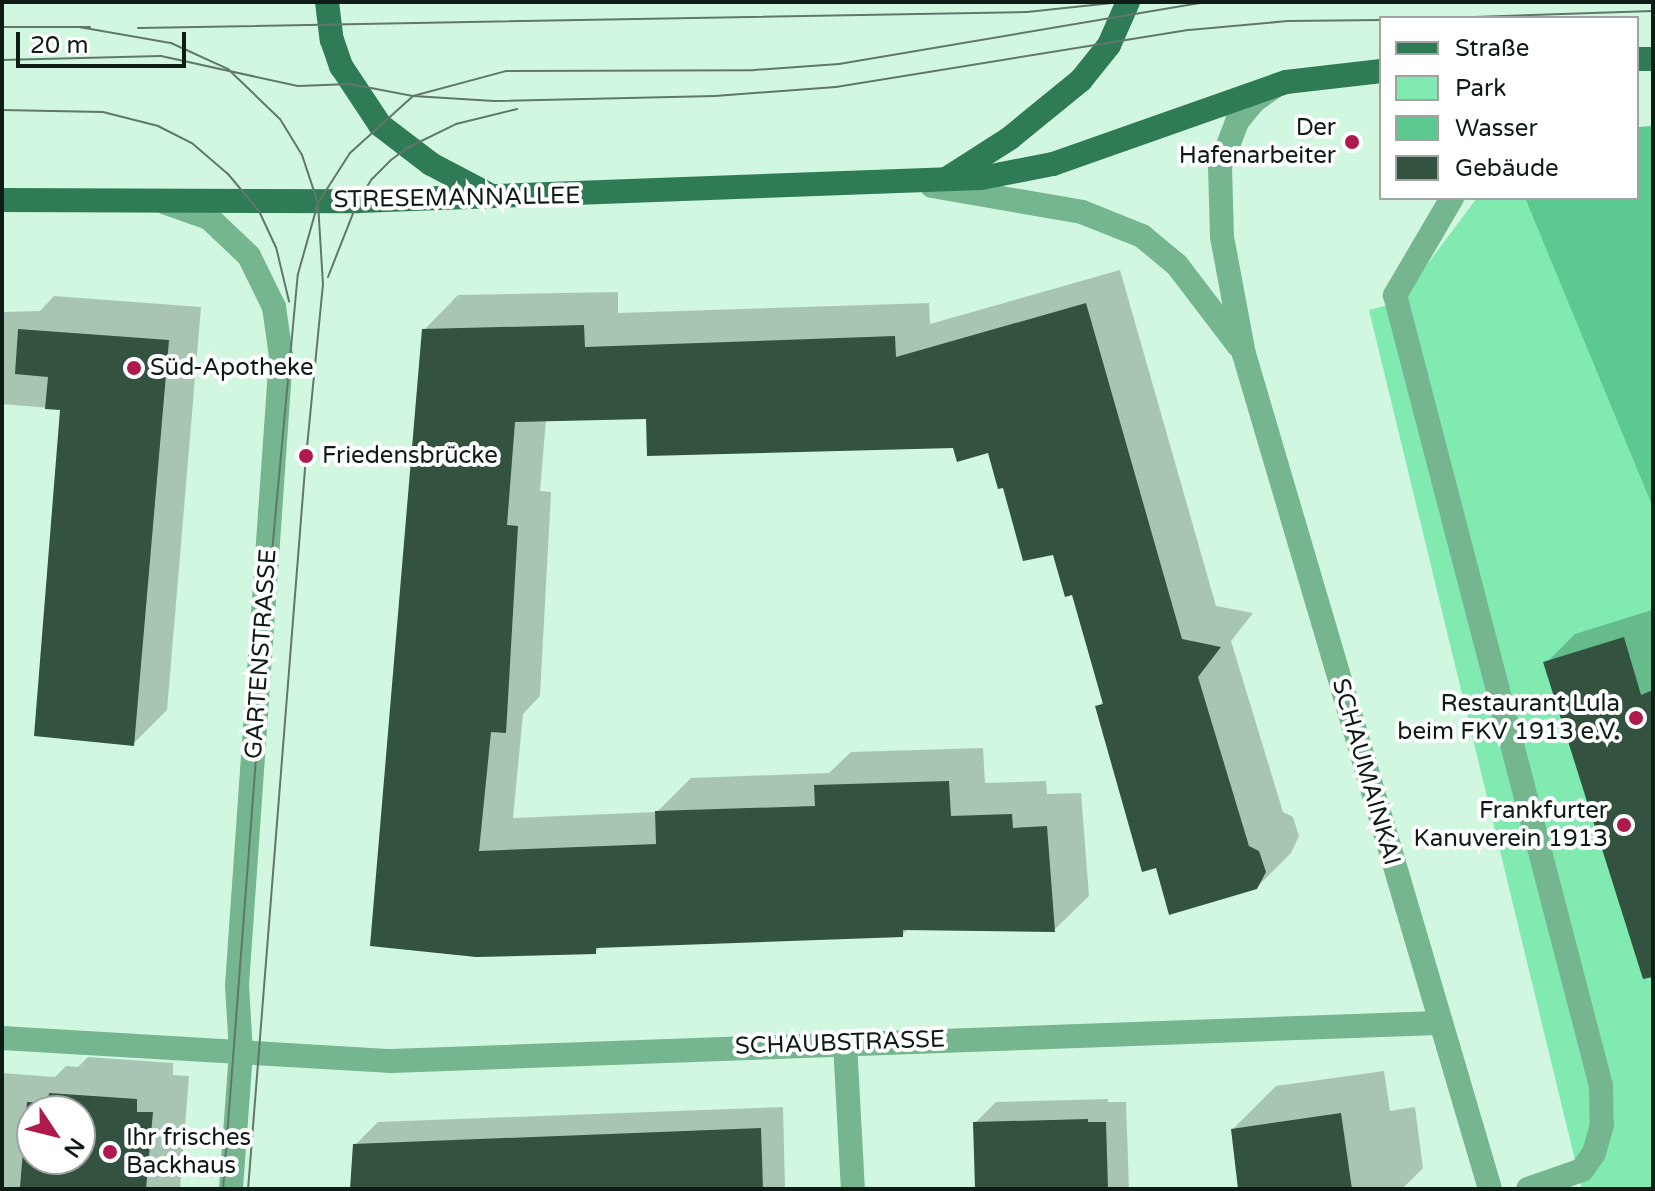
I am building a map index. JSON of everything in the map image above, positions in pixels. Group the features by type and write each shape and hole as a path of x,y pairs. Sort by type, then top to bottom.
{"main road":[{"path":"327,2 332,40 341,66 380,125 431,164 494,197"},
{"path":"944,180 1010,138 1081,80 1109,45 1128,2"},
{"name":"STRESEMANNALLEE","path":"2,200 345,201 944,180 1033,170 1286,82 1379,71"}],"street":[{"name":"SCHAUMAINKAI","path":"1286,82 1266,92 1244,111 1227,141 1220,166 1222,237 1244,354 1438,1023 1490,1189"},
{"name":"STRESEMANNALLEE","path":"913,182 1082,212 1130,230 1151,243"},
{"name":"GARTENSTRASSE","path":"136,199 185,208 222,228 260,273 278,328 282,379 237,985 241,1052 231,1189"},
{"path":"1451,200 1395,295 1601,1086 1602,1125 1594,1153 1582,1170 1528,1189"},
{"name":"SCHAUMAINKAI","path":"1151,243 1195,286 1244,354"},
{"name":"SCHAUBSTRASSE","path":"2,1038 391,1061 1438,1023"},
{"path":"845,1043 853,1189"}],"green space":[{"path":"1476,200 1526,200 1653,508 1653,1189 1582,1189 1369,310 1399,302"}],"water":[{"path":"1653,2 1653,508 1526,200 1639,200 1639,16"}],"pier":[{"path":"1495,2 1653,2 1653,126 1639,127 1639,16 1496,16"}],"building":[{"path":"1086,303 1182,639 1221,647 1198,677 1249,846 1259,851 1266,872 1257,889 1169,915 1156,868 1142,872 1095,706 1103,704 1072,595 1065,597 1053,555 1023,561 1003,488 998,489 988,453 957,462 953,448 647,456 646,419 515,422 507,525 518,526 506,733 491,732 479,851 656,844 655,811 815,806 814,785 949,781 951,816 1012,814 1013,828 1047,826 1055,932 903,930 903,937 596,948 596,954 476,957 370,946 422,329 584,325 585,347 895,336 896,357"},
{"path":"18,329 169,340 134,746 34,736 60,410 45,409 48,377 15,374"},
{"name":"Frankfurter Kanuverein 1913","path":"1624,637 1641,695 1653,690 1653,977 1643,979 1543,662"},
{"path":"96,1096 137,1099 137,1112 153,1112 146,1189 20,1187 21,1175 96,1175"},
{"path":"1341,1113 1352,1189 1238,1189 1231,1129"},
{"path":"1088,1119 1088,1122 1106,1122 1108,1189 975,1189 973,1122"},
{"path":"761,1128 763,1189 350,1189 353,1144"}],"tram line":[{"path":"138,28 1027,12 1121,2"},
{"path":"223,1189 271,563 298,274 318,203 350,153 413,96 506,71 754,70 839,64 1206,2"},
{"path":"1503,16 1653,11"},
{"path":"2,60 161,56 298,86 350,84 413,96 494,101 715,96 836,87 1189,30 1288,21 1379,20"},
{"path":"2,27 90,27"},
{"path":"79,27 171,43 228,69 280,119 302,155 318,203 323,284 306,456 248,1189"},
{"path":"328,277 358,201 372,179 391,160 407,148 456,124 517,109"},
{"path":"2,110 103,112 158,126 193,144 228,174 259,211 276,247 289,301"}],"place":[{"name":"Der Hafenarbeiter","path":"1352,142"},
{"name":"Süd-Apotheke","path":"134,368"},
{"name":"Friedensbrücke","path":"306,456"},
{"name":"Restaurant Lula beim FKV 1913 e.V.","path":"1636,718"},
{"name":"Frankfurter Kanuverein 1913","path":"1624,825"},
{"name":"Ihr frisches Backhaus","path":"110,1152"}]}
